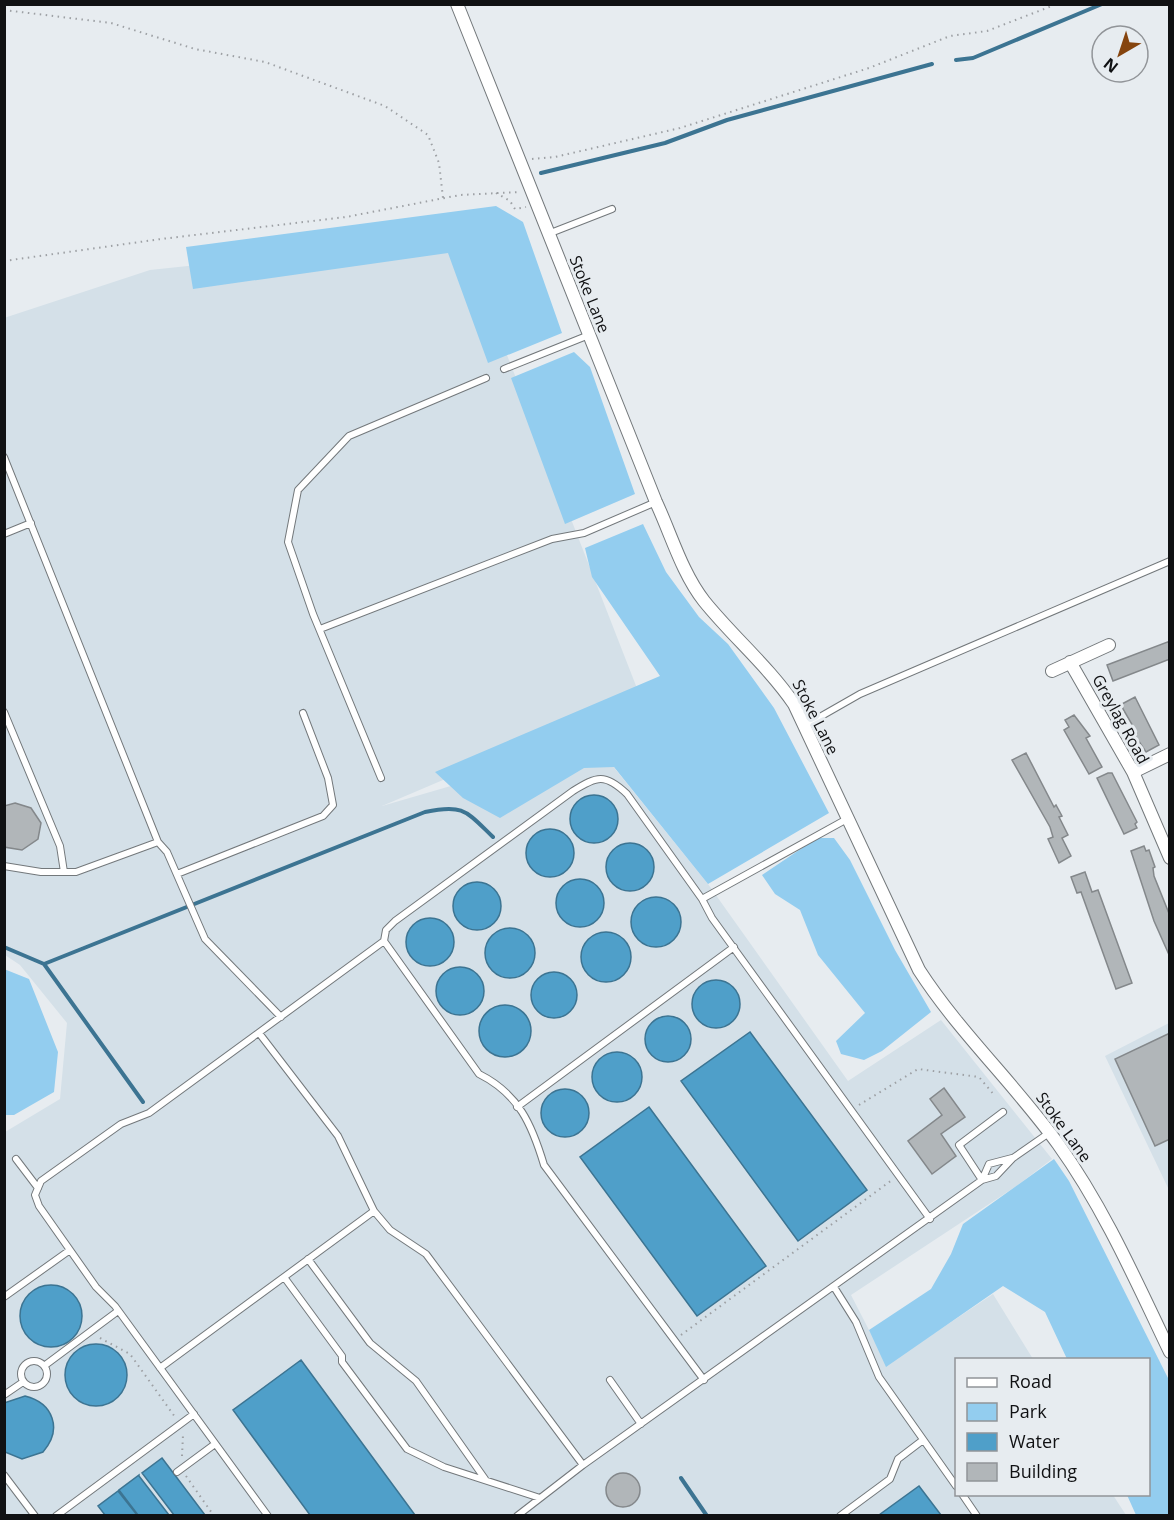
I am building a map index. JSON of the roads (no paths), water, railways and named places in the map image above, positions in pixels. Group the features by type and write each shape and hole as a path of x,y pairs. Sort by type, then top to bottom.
{"street":[{"name":"Stoke Lane","path":"457,4 656,502 692,583 703,600 776,676 794,704 904,943 939,1002 1049,1132 1096,1203 1170,1352"},
{"name":"Greylag Road","path":"1052,670 1109,645"},
{"name":"Greylag Road","path":"1070,662 1132,772 1170,858"},
{"path":"1132,772 1170,754"}],"lane":[{"path":"548,234 612,209"},
{"path":"504,369 589,335"},
{"path":"381,778 320,629 288,542 298,490 349,436 486,378"},
{"path":"4,457 158,842 167,852 205,939 281,1017"},
{"path":"320,629 552,539 584,533 656,502"},
{"path":"4,534 31,523"},
{"path":"804,726 860,694 1170,561"},
{"path":"4,712 60,846 64,872"},
{"path":"177,874 323,816 333,805 328,778 303,713"},
{"path":"704,1380 544,1165 533,1127 500,1085 479,1074 384,941 386,930 428,896 591,779 604,778 615,783 627,794 930,1219"},
{"path":"702,899 847,819"},
{"path":"4,866 41,872 76,872 158,842"},
{"path":"268,1515 118,1311 96,1287 39,1206 35,1194 42,1181 121,1124 149,1113 384,941"},
{"path":"517,1107 734,947"},
{"path":"260,1033 338,1136 374,1211 390,1230 426,1254 584,1465"},
{"path":"982,1180 959,1145 1003,1112"},
{"path":"517,1515 982,1180 996,1176 1013,1158 1049,1132"},
{"path":"982,1180 989,1164 1013,1158"},
{"path":"16,1159 38,1188"},
{"path":"160,1368 374,1211"},
{"path":"4,1297 70,1250"},
{"path":"308,1259 370,1342 416,1381 485,1479"},
{"path":"284,1277 342,1356 342,1362 407,1449 444,1467 540,1498"},
{"path":"834,1287 856,1322 879,1377 955,1483"},
{"path":"44,1366 118,1311"},
{"path":"23,1382 21,1373 24,1365 32,1361 44,1366"},
{"path":"23,1382 34,1387 42,1385 46,1378 44,1366"},
{"path":"610,1380 642,1424"},
{"path":"4,1395 23,1382"},
{"path":"56,1515 194,1414"},
{"path":"840,1515 890,1479 898,1459 923,1440"},
{"path":"179,1470 215,1444"},
{"path":"4,1474 35,1515"},
{"path":"963,1496 977,1515"}],"water":[{"path":"589,795 599,795 611,802 618,814 618,824 611,836 599,843 589,843 574,832 570,824 570,814 581,799"},
{"path":"550,829 567,836 574,853 567,870 550,877 533,870 526,853 533,836"},
{"path":"630,843 647,850 654,867 647,884 630,891 613,884 606,867 613,850"},
{"path":"575,879 585,879 597,886 604,898 604,908 597,920 585,927 575,927 560,916 556,908 556,898 567,883"},
{"path":"472,882 482,882 494,889 501,901 501,911 494,923 482,930 472,930 457,919 453,911 453,901 464,886"},
{"path":"656,897 665,899 676,908 681,922 679,931 670,942 656,947 647,945 636,936 631,922 633,913 642,902"},
{"path":"425,918 435,918 447,925 454,937 454,947 447,959 435,966 425,966 410,955 406,947 406,937 417,922"},
{"path":"510,928 528,935 535,953 528,971 510,978 492,971 485,953 492,935"},
{"path":"606,932 624,939 631,957 624,975 606,982 588,975 581,957 588,939"},
{"path":"460,967 477,974 484,991 477,1008 460,1015 443,1008 436,991 443,974"},
{"path":"559,972 571,978 576,986 576,1004 571,1012 563,1017 549,1018 537,1012 532,1004 531,990 537,978 545,973"},
{"path":"711,980 721,980 733,987 740,999 740,1009 733,1021 721,1028 711,1028 696,1017 692,1009 692,999 703,984"},
{"path":"505,1005 515,1007 523,1013 529,1021 531,1031 529,1041 523,1049 515,1055 505,1057 495,1055 487,1049 481,1041 479,1031 481,1021 487,1013 495,1007"},
{"path":"668,1016 684,1023 691,1039 684,1055 668,1062 652,1055 645,1039 652,1023"},
{"path":"750,1032 867,1190 798,1241 681,1081"},
{"path":"617,1052 635,1059 642,1077 635,1095 617,1102 599,1095 592,1077 599,1059"},
{"path":"560,1089 570,1089 582,1096 589,1108 589,1118 582,1130 570,1137 560,1137 545,1126 541,1118 541,1108 552,1093"},
{"path":"649,1107 766,1266 697,1316 580,1157"},
{"path":"45,1285 57,1285 73,1294 80,1304 82,1316 80,1328 73,1338 57,1347 45,1347 34,1342 25,1333 20,1322 20,1310 25,1299 34,1290"},
{"path":"90,1344 102,1344 118,1353 125,1363 127,1375 125,1387 118,1397 102,1406 90,1406 79,1401 70,1392 65,1381 65,1369 70,1358 79,1349"},
{"path":"301,1360 415,1515 310,1515 233,1410"},
{"path":"25,1396 35,1399 48,1411 52,1418 53,1435 43,1452 22,1459 5,1452 4,1403"},
{"path":"162,1458 205,1515 174,1515 142,1473"},
{"path":"139,1475 169,1515 138,1515 119,1490"},
{"path":"919,1486 941,1515 879,1515"},
{"path":"118,1491 137,1515 105,1515 98,1506"}],"waterway":[{"path":"956,60 973,58 1102,4"},
{"path":"541,173 665,143 727,120 932,64"},
{"path":"44,964 425,812 448,809 463,812 493,837"},
{"path":"4,947 44,964 143,1102"},
{"path":"681,1478 707,1516"}]}
